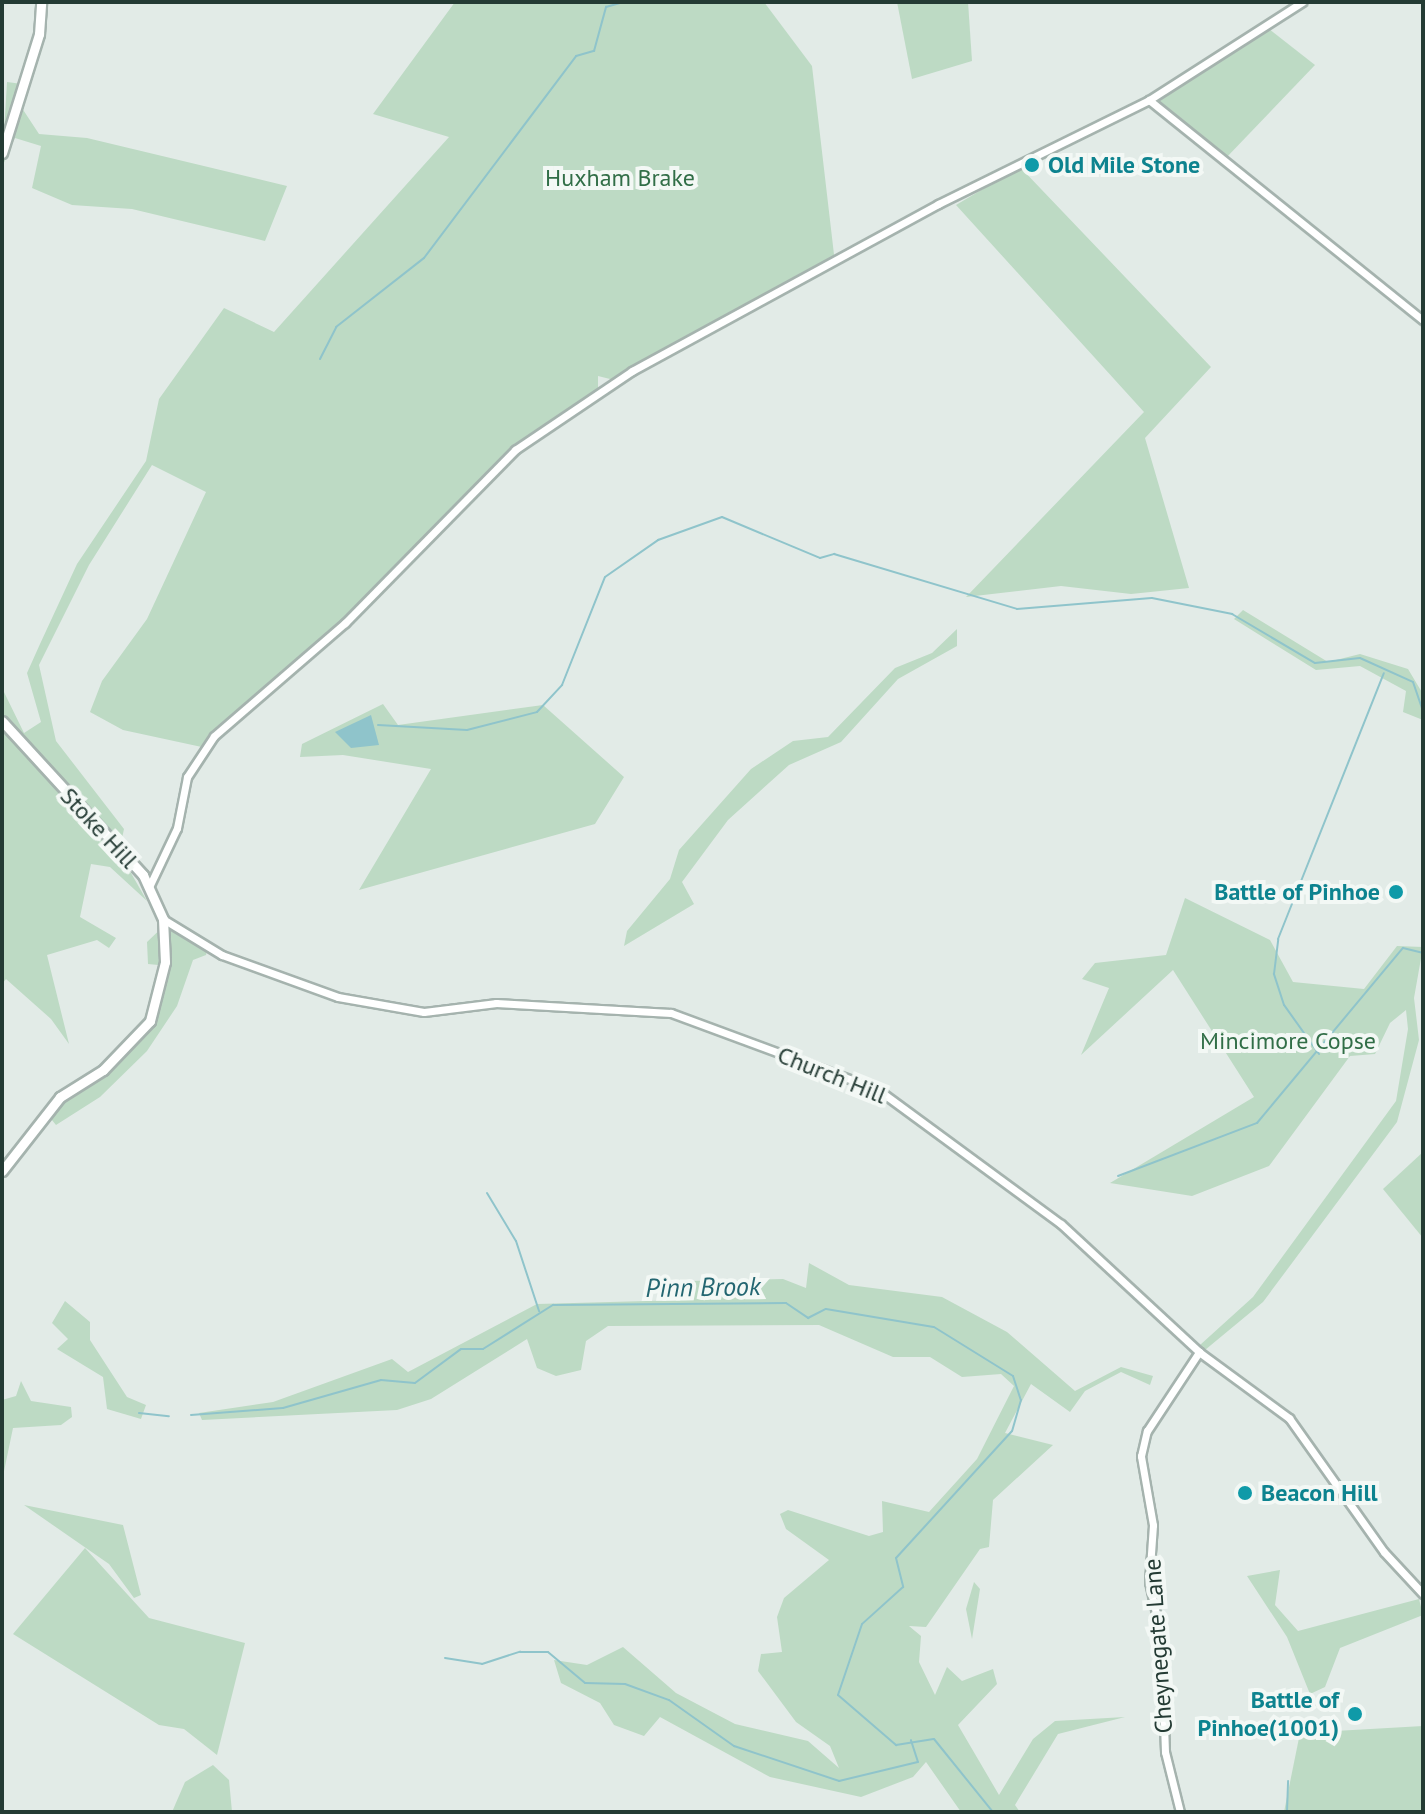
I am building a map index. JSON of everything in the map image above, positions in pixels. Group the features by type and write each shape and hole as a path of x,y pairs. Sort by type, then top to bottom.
{"street":[{"path":"2,153 39,34 41,2"},
{"path":"148,874 177,828 187,777 214,736 345,623 515,450 632,371 938,204 1149,100 1302,2"},
{"path":"1149,100 1423,320"},
{"name":"Stoke Hill","path":"2,721 148,874 148,888 163,919 162,995 150,1021 103,1070 54,1103 2,1171"},
{"name":"Church Hill","path":"163,919 222,955 338,997 424,1012 496,1003 671,1013 877,1089 1061,1224 1199,1352 1289,1418 1384,1552 1423,1594"},
{"name":"Cheynegate Lane","path":"1180,1812 1165,1752 1163,1648 1149,1582 1153,1525 1141,1456 1147,1431 1199,1352"}],"green space":[{"name":"Huxham Brake","path":"455,2 764,2 812,66 835,263 614,380 598,376 598,391 517,452 373,603 251,702 211,749 123,730 90,712 102,681 147,619 206,492 152,465 89,565 39,665 56,741 124,829 119,852 147,901 110,867 91,864 80,917 116,938 109,948 97,940 47,955 69,1044 51,1019 6,979 2,984 2,688 24,733 41,722 27,673 77,564 146,461 159,399 224,308 274,332 449,137 373,114"},
{"path":"897,2 968,2 972,61 912,79"},
{"path":"1269,29 1315,65 1225,159 1157,99"},
{"path":"7,82 22,84 16,99 39,134 87,138 287,186 265,241 132,209 72,205 32,188 41,146 15,138 2,167"},
{"path":"1020,167 1211,367 1145,438 1189,588 1131,594 1061,586 966,597 1144,412 956,205"},
{"path":"1243,610 1328,662 1360,654 1408,669 1423,694 1423,720 1403,712 1406,691 1360,666 1316,670 1234,619"},
{"path":"957,629 957,646 898,679 841,742 789,765 728,820 682,882 694,904 624,946 627,931 670,879 679,850 751,769 793,741 828,737 895,668 932,653"},
{"path":"383,704 398,725 543,705 624,777 595,824 359,890 431,769 343,755 300,757 302,744"},
{"name":"Mincimore Copse","path":"1185,898 1270,940 1293,982 1364,989 1397,946 1423,947 1414,998 1419,1040 1397,1122 1263,1302 1205,1350 1200,1345 1253,1297 1396,1101 1408,1029 1406,1010 1390,1023 1375,1054 1350,1056 1269,1166 1192,1196 1110,1183 1254,1097 1173,970 1081,1055 1109,988 1082,979 1095,963 1166,955"},
{"path":"169,921 209,943 206,955 193,960 177,1006 147,1051 100,1097 56,1125 47,1114 63,1097 123,1058 156,1018 169,966 148,964 147,942"},
{"path":"1423,1152 1423,1238 1383,1189"},
{"path":"809,1263 849,1285 942,1297 1007,1332 1075,1391 1121,1367 1153,1376 1150,1385 1121,1372 1085,1391 1070,1412 1031,1384 1005,1433 1053,1445 993,1500 989,1547 980,1549 926,1627 909,1626 921,1636 919,1662 935,1695 947,1667 962,1681 993,1669 997,1684 958,1725 999,1795 1033,1739 1055,1721 1125,1717 1058,1734 1015,1805 1020,1812 961,1812 926,1762 913,1777 861,1797 770,1777 660,1717 644,1736 614,1725 600,1703 561,1683 554,1660 587,1665 623,1647 676,1693 735,1724 808,1741 839,1768 830,1746 796,1722 758,1671 761,1654 782,1652 777,1617 784,1598 829,1560 786,1529 780,1514 788,1510 869,1536 883,1532 882,1501 929,1512 977,1459 1014,1386 1001,1374 962,1377 930,1357 893,1357 819,1325 608,1326 586,1341 581,1370 556,1376 537,1368 527,1339 431,1399 397,1410 202,1420 199,1413 273,1402 392,1359 408,1372 537,1304 683,1300 688,1281 783,1279 806,1288"},
{"path":"65,1301 90,1322 90,1340 127,1397 146,1405 141,1419 107,1409 103,1377 57,1349 68,1339 52,1323"},
{"path":"21,1381 31,1401 71,1407 72,1417 61,1425 13,1428 3,1476 2,1400 16,1396"},
{"path":"24,1505 123,1525 141,1595 134,1598 109,1564"},
{"path":"85,1548 149,1618 245,1643 217,1755 184,1729 159,1725 13,1634"},
{"path":"1280,1570 1275,1605 1298,1631 1419,1599 1423,1615 1340,1648 1325,1687 1310,1694 1287,1637 1247,1576"},
{"path":"974,1582 980,1589 972,1639 966,1609"},
{"path":"1423,1726 1423,1812 1284,1812 1300,1733"},
{"path":"213,1765 229,1780 232,1812 172,1812 185,1782"}],"water":[{"path":"371,715 379,745 351,748 335,732"}],"waterway":[{"path":"320,359 336,327 424,258 576,56 594,51 606,7 624,2"},
{"path":"378,725 467,730 537,712 562,685 605,577 658,540 722,517 820,558 834,554 1017,609 1152,598 1232,614 1315,663 1360,658 1413,682 1423,711"},
{"path":"1319,1054 1284,1005 1274,974 1278,939 1384,673"},
{"path":"1118,1176 1257,1123 1403,948 1423,953"},
{"path":"487,1193 516,1241 539,1311"},
{"name":"Pinn Brook","path":"191,1415 283,1408 381,1380 415,1383 461,1349 483,1349 553,1305 786,1303 808,1318 826,1309 934,1327 1013,1376 1021,1400 1012,1431 896,1558 903,1587 862,1624 838,1695 896,1745 934,1739 993,1812"},
{"name":"Pinn Brook","path":"139,1413 169,1416"},
{"path":"445,1658 482,1664 520,1652 548,1652 585,1683 625,1684 669,1700 734,1746 839,1781 918,1762 911,1740"},
{"path":"1287,1812 1288,1781"}],"place":[{"name":"Old Mile Stone","path":"1032,165"},
{"name":"Battle of Pinhoe","path":"1396,892"},
{"name":"Beacon Hill","path":"1245,1493"},
{"name":"Battle of Pinhoe(1001)","path":"1355,1714"}]}
